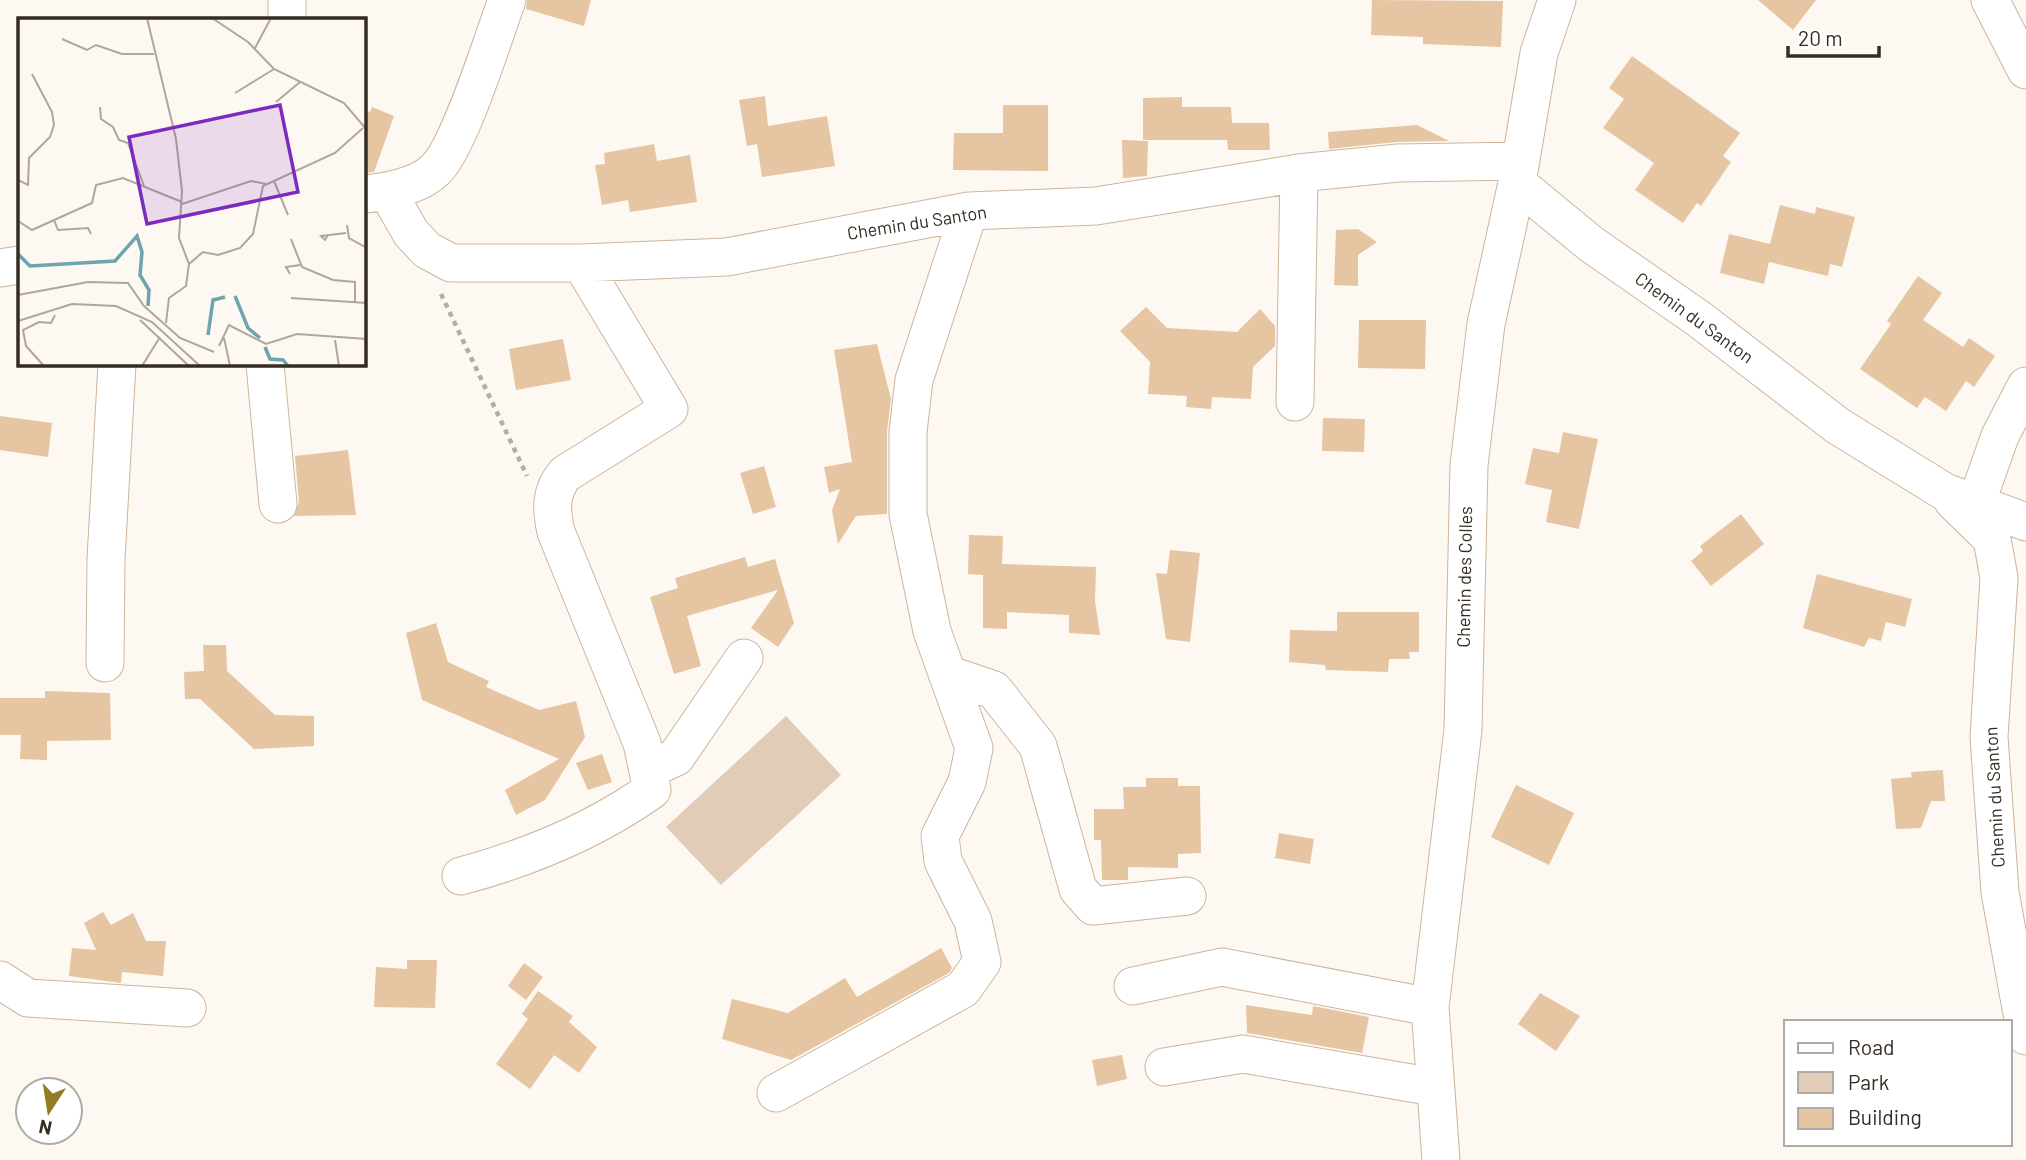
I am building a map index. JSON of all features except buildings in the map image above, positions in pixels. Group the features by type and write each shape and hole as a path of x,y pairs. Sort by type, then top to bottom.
{"street":[{"path":"287,0 287,18"},
{"path":"376,194 435,170 453,142 507,0"},
{"name":"Chemin des Colles","path":"1441,1160 1430,1007 1463,730 1469,465 1486,324 1519,172 1539,53 1557,0"},
{"path":"1990,0 2026,69"},
{"name":"Chemin du Santon","path":"376,194 427,250 451,263 581,263 727,257 969,211 1096,206 1299,173 1398,163 1519,172 1591,244 1699,319 1838,426 1960,498 2026,522"},
{"path":"1295,402 1299,173"},
{"path":"776,1093 963,989 982,962 973,921 943,860 940,835 967,782 974,748 932,631 908,514 908,432 914,380 969,211"},
{"path":"461,876 513,862 618,814 652,790 642,743 556,532 551,512 555,486 565,474 669,409 581,263"},
{"path":"0,268 18,264"},
{"path":"105,663 106,559 117,366"},
{"path":"265,366 278,504"},
{"path":"1960,498 2000,436 2026,386"},
{"name":"Chemin du Santon","path":"1960,498 1992,539 1999,578 1989,737 2000,892 2026,1036"},
{"path":"648,770 676,757 744,658"},
{"path":"947,674 994,690 1038,746 1078,889 1093,906 1187,897"},
{"path":"1133,986 1222,967 1430,1007"},
{"path":"0,981 28,998 187,1008"},
{"path":"1164,1067 1243,1054 1434,1087"}],"path":[{"path":"427,250 440,292 533,488 553,502"}],"green space":[{"path":"786,716 841,775 721,885 666,827"}]}
